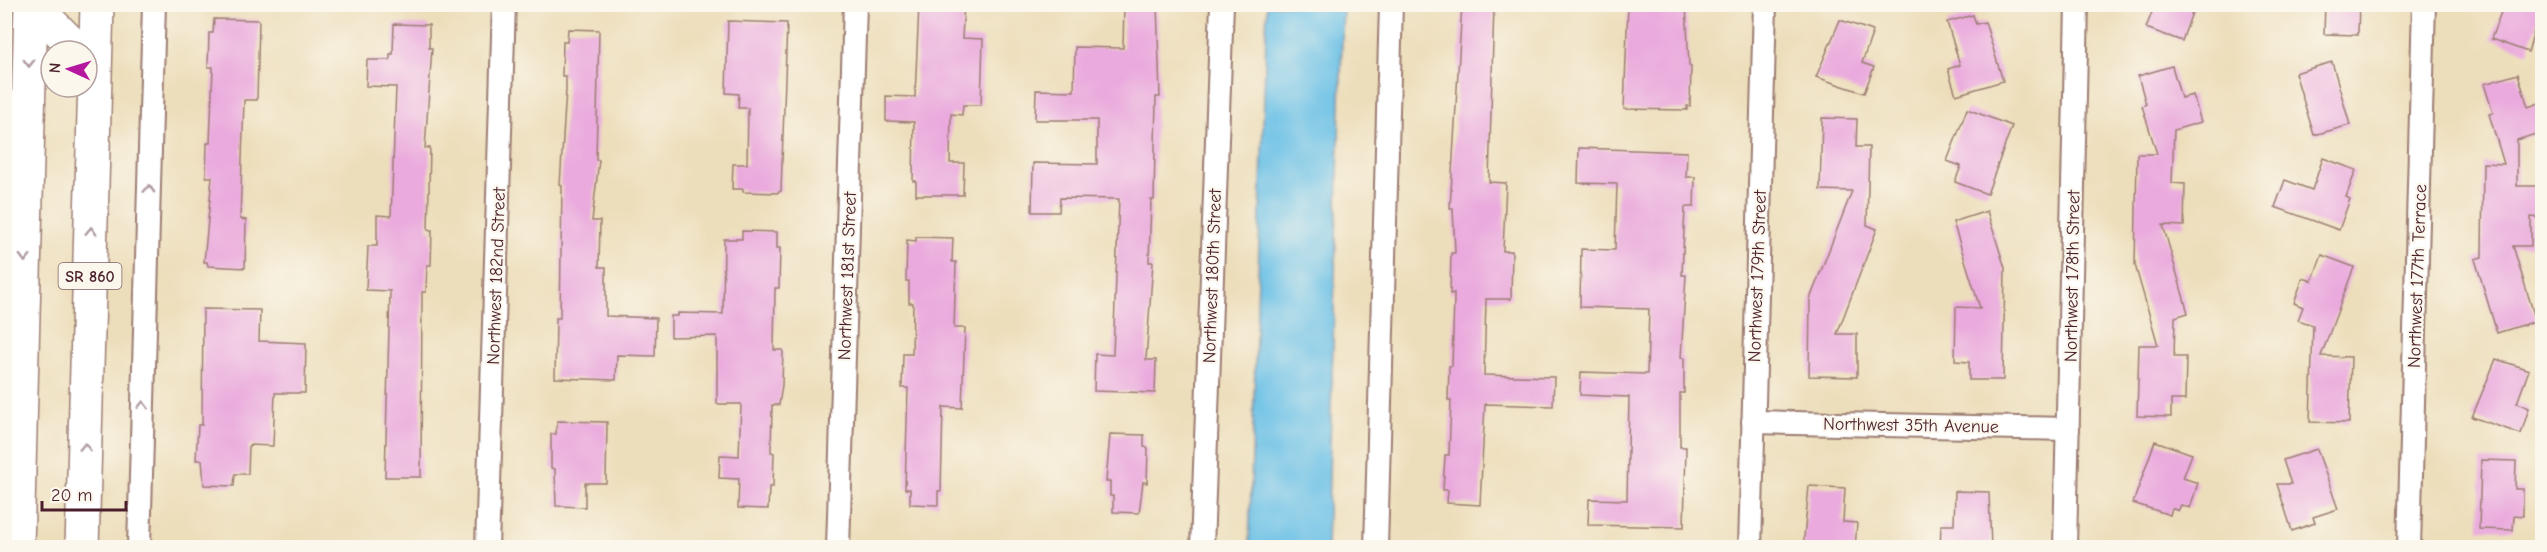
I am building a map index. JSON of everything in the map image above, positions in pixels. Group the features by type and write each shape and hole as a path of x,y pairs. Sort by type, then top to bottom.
{"main road":[{"path":"31,4 67,39"},
{"path":"17,548 31,4"},
{"name":"SR 860","path":"94,39 97,4"},
{"name":"SR 860","path":"82,548 91,99"}],"street":[{"path":"139,548 154,4"},
{"name":"Northwest 182nd Street","path":"488,548 504,4"},
{"name":"Northwest 181st Street","path":"838,548 855,4"},
{"name":"Northwest 180th Street","path":"1202,548 1222,4"},
{"path":"1376,548 1391,4"},
{"name":"Northwest 179th Street","path":"1750,548 1765,4"},
{"name":"Northwest 178th Street","path":"2066,548 2078,4"},
{"name":"Northwest 177th Terrace","path":"2409,548 2424,4"},
{"name":"Northwest 35th Avenue","path":"1753,422 2068,429"}],"water":[{"path":"1267,5 1343,5 1327,547 1249,547"}],"building":[{"path":"919,4 964,4 962,38 983,39 981,105 963,105 962,115 951,114 950,163 964,163 963,195 916,195 916,181 913,181 914,122 886,121 886,96 915,97"},
{"path":"1124,4 1157,4 1160,97 1156,97 1154,200 1151,200 1149,262 1153,262 1146,360 1156,360 1155,393 1094,391 1095,354 1113,355 1119,199 1060,198 1059,212 1032,212 1033,163 1097,164 1097,120 1035,120 1036,90 1074,91 1075,47 1123,48"},
{"path":"1462,4 1494,4 1489,182 1506,183 1503,251 1512,251 1511,299 1486,299 1484,375 1554,377 1553,406 1485,404 1480,505 1447,503 1448,490 1443,490 1445,455 1449,455 1451,400 1448,400 1449,366 1452,366 1454,298 1454,293 1450,294 1451,253 1455,253 1453,208 1450,208"},
{"path":"1628,4 1686,4 1689,66 1691,66 1690,106 1687,106 1687,110 1624,109"},
{"path":"2155,4 2195,4 2182,41 2146,28"},
{"path":"2325,4 2359,4 2358,35 2324,34"},
{"path":"2504,4 2542,4 2528,52 2491,39"},
{"path":"1973,15 1976,24 1985,22 2003,81 1956,95 1948,69 1960,65 1947,22"},
{"path":"214,19 259,20 257,100 244,100 240,219 246,220 245,268 208,266 207,262 204,262 212,177 206,177 207,143 210,143 213,67 208,67 209,33 213,33"},
{"path":"1840,20 1873,31 1862,63 1874,67 1864,93 1816,77"},
{"path":"728,21 787,23 781,191 777,193 743,192 743,189 732,189 733,164 747,164 748,108 738,108 739,94 726,93"},
{"path":"394,24 429,25 429,48 432,48 425,148 430,148 428,230 432,230 431,265 427,265 426,292 422,292 421,477 385,477 390,291 366,290 368,246 377,246 377,215 391,216 396,87 366,86 367,60 390,60 390,54 393,54"},
{"path":"568,29 599,30 596,160 599,160 592,221 600,221 599,267 606,267 606,316 656,318 655,356 617,355 616,380 555,378 556,318 560,318 562,186 560,185 566,90 566,76 562,76 563,42 567,42"},
{"path":"2332,62 2350,125 2314,135 2295,73"},
{"path":"2172,66 2181,98 2193,95 2201,122 2174,130 2172,183 2185,184 2184,226 2163,225 2188,313 2175,317 2174,357 2186,357 2185,400 2171,400 2171,417 2137,416 2139,345 2158,345 2135,265 2137,154 2157,154 2142,106 2146,104 2138,76"},
{"path":"2518,74 2528,107 2542,102 2542,132 2517,140 2517,186 2541,186 2541,218 2531,217 2531,246 2513,246 2536,321 2497,333 2475,259 2482,257 2483,163 2504,164 2489,114 2493,113 2484,84"},
{"path":"1967,109 2012,126 1987,194 1955,182 1961,166 1947,161"},
{"path":"1822,118 1857,119 1856,147 1869,147 1867,225 1877,229 1837,334 1857,334 1857,377 1809,376 1810,299 1852,191 1820,190"},
{"path":"1579,148 1687,152 1686,177 1695,177 1694,207 1685,207 1682,275 1686,275 1681,358 1684,358 1684,393 1680,393 1680,447 1686,447 1684,527 1588,525 1589,499 1627,500 1629,397 1580,395 1581,372 1647,374 1649,309 1580,307 1581,249 1615,250 1617,184 1578,183"},
{"path":"2323,158 2356,170 2346,197 2350,199 2339,230 2275,207 2285,180 2312,190"},
{"path":"1987,211 2005,268 2003,380 1969,380 1969,362 1955,361 1956,307 1980,308 1953,222"},
{"path":"742,231 777,232 777,248 780,248 779,288 775,288 774,350 783,350 782,385 779,405 772,405 773,487 769,487 768,509 738,508 739,479 719,478 720,455 739,456 741,404 717,404 717,336 671,337 671,316 678,316 678,313 723,314 724,239 742,239"},
{"path":"916,237 953,238 952,262 956,262 954,328 965,328 962,408 943,407 941,491 938,491 938,505 910,504 910,489 905,489 908,388 902,388 903,354 912,354 913,303 909,303 909,281 906,281 907,240 916,241"},
{"path":"2322,255 2354,267 2321,356 2351,357 2349,423 2310,422 2313,325 2298,320 2303,307 2294,303 2303,278 2312,281"},
{"path":"203,309 260,310 259,341 306,343 305,393 275,393 273,446 249,445 248,474 235,474 234,486 204,485 202,460 196,460 198,425 202,425"},
{"path":"2496,359 2529,370 2517,403 2529,408 2521,434 2472,417"},
{"path":"557,421 607,422 606,483 585,483 585,507 556,506 555,469 551,468 551,434 556,434"},
{"path":"1110,434 1144,435 1144,447 1148,448 1147,483 1143,482 1139,513 1113,512 1110,481 1106,482"},
{"path":"2155,441 2192,454 2183,478 2198,483 2190,508 2181,505 2178,511 2172,508 2170,515 2133,503"},
{"path":"2317,449 2338,509 2313,517 2315,523 2292,531 2277,484 2291,484 2283,460"},
{"path":"2481,460 2516,461 2515,489 2523,489 2523,516 2514,515 2513,530 2479,529"},
{"path":"1809,486 1845,488 1843,522 1857,523 1855,548 1803,548"},
{"path":"1955,491 1989,492 1991,548 1940,548 1941,525 1954,525"}]}
